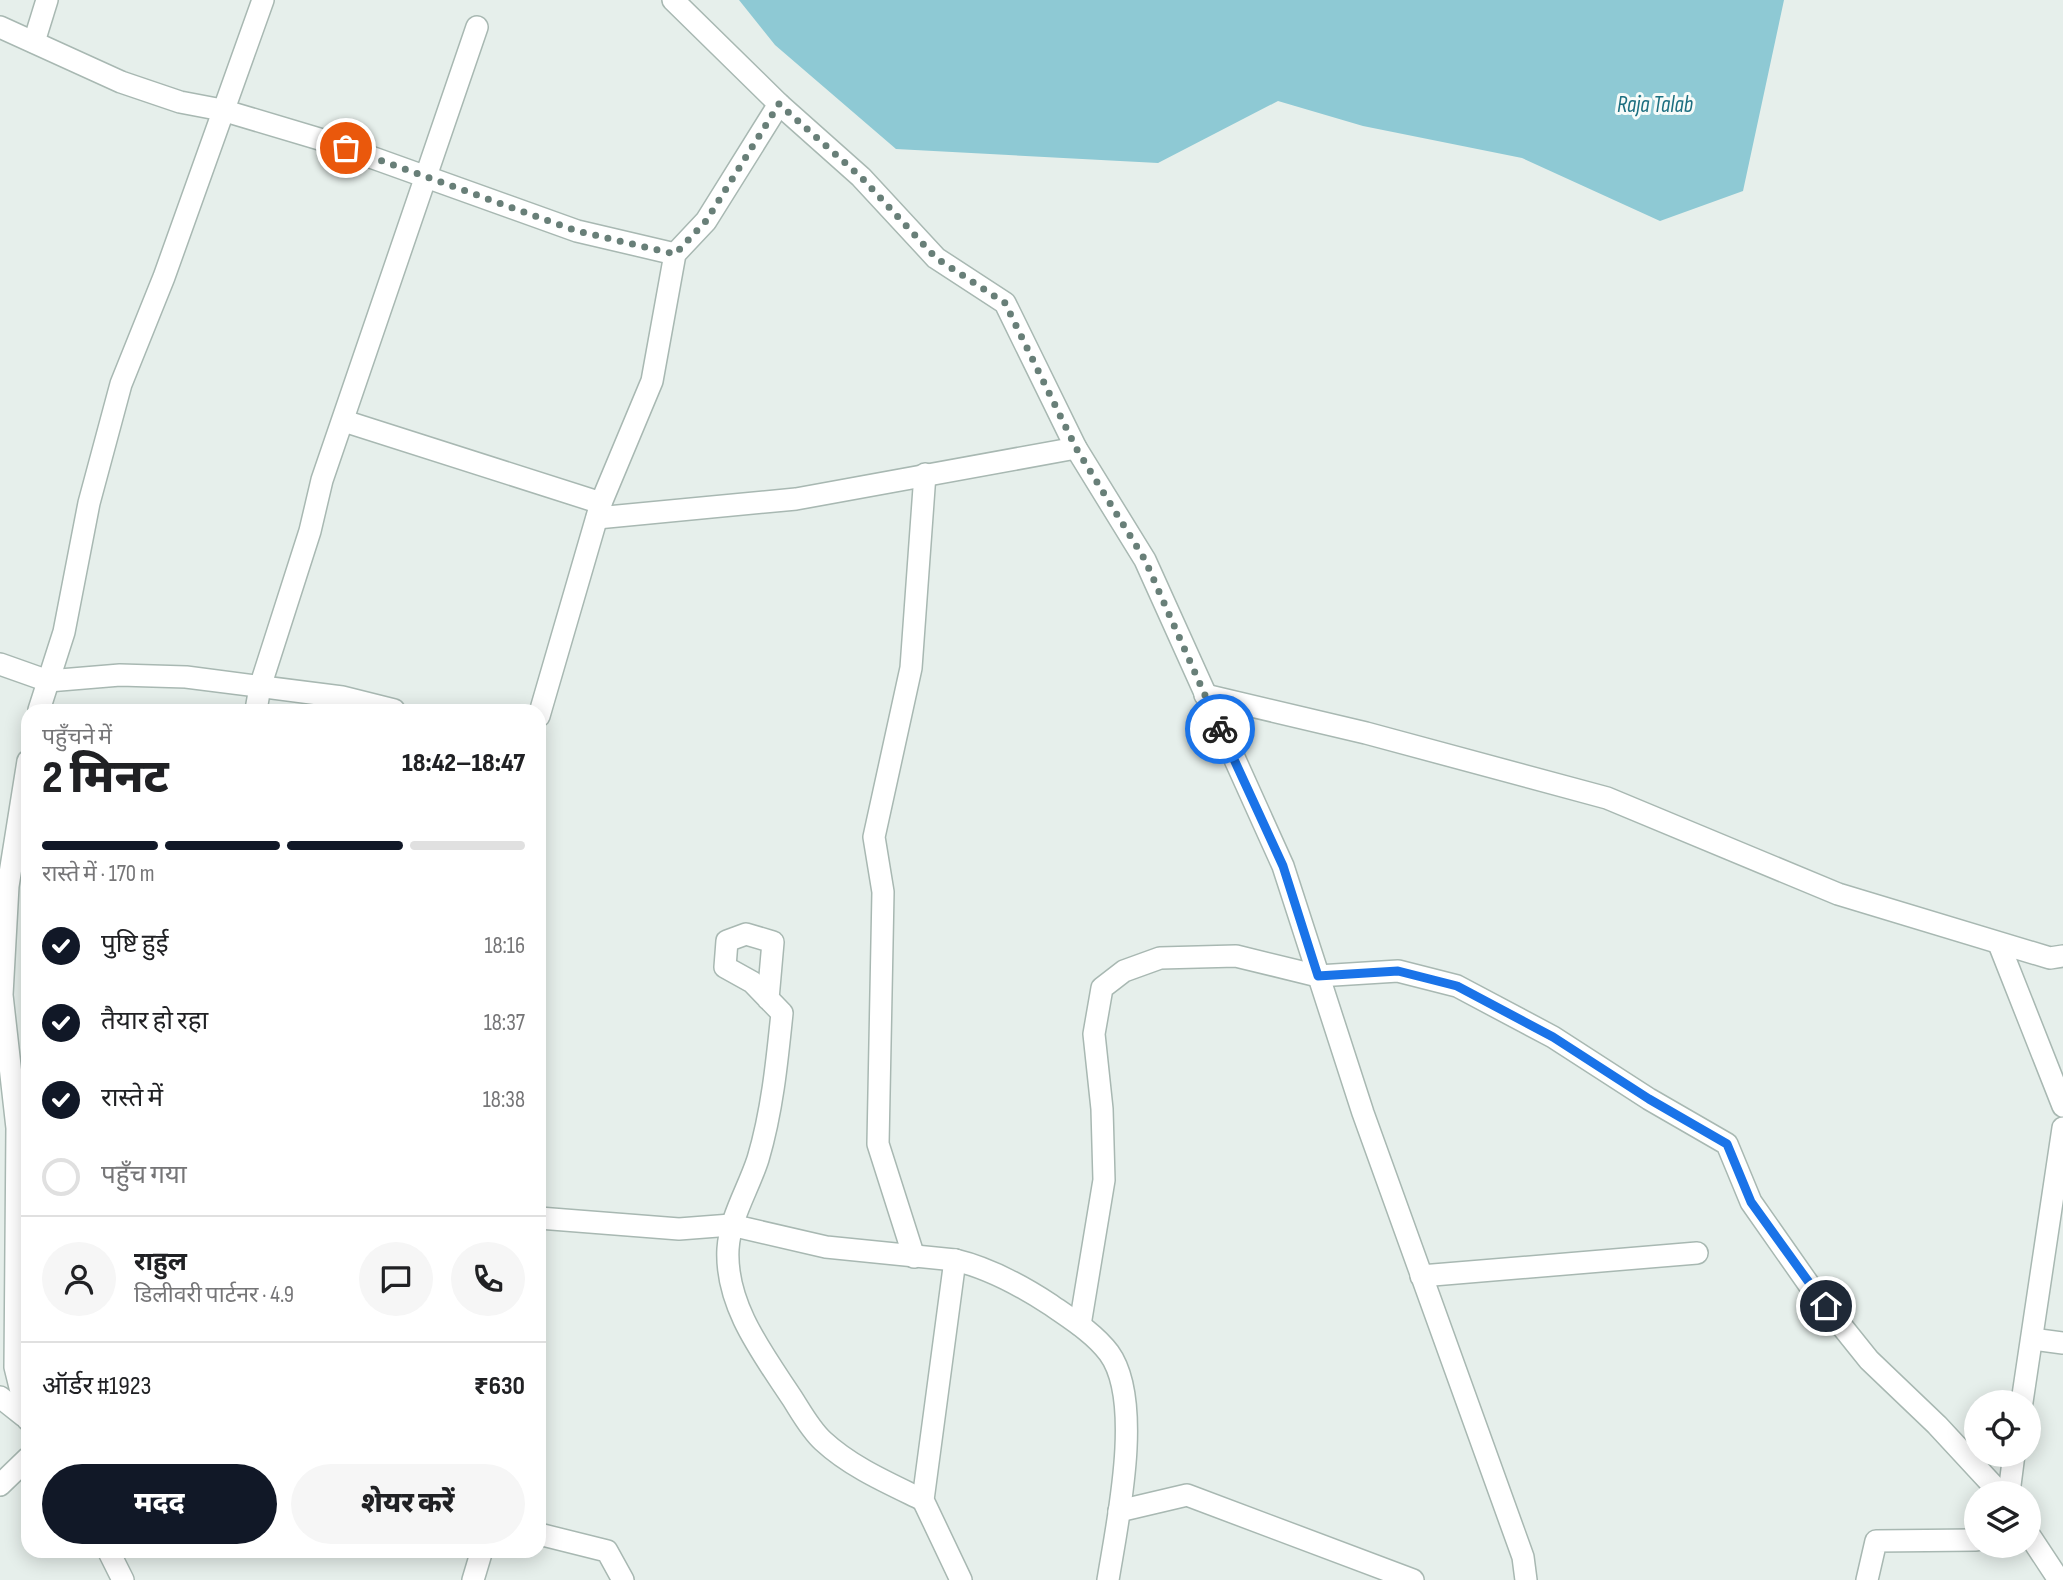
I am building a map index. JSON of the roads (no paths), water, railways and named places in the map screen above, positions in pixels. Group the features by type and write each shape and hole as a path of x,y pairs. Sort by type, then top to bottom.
{"street":[{"path":"34,42 47,0"},
{"path":"41,704 64,632 89,503 121,384 164,277 262,0"},
{"path":"673,0 779,104 861,177 936,258 1005,303 1076,448 1145,560 1283,866 1421,1276 1502,1494 1523,1557 1526,1580"},
{"path":"0,27 121,82 180,102 222,110 327,141 577,231 675,254"},
{"path":"257,704 260,687 310,531 322,480 477,27"},
{"path":"543,704 599,511 652,381 675,254 706,221 779,104"},
{"path":"344,421 599,511 796,499 1076,448"},
{"path":"914,1256 878,1144 883,892 874,837 911,668 925,474"},
{"path":"0,663 48,681 120,675 186,677 342,697 370,704"},
{"path":"1205,695 1366,733 1607,799 1838,894 1999,944 2050,958 2063,956"},
{"path":"21,805 8,886 2,995 7,1095 17,1128 15,1367 21,1395"},
{"path":"1999,944 2063,1106"},
{"path":"1080,1325 1104,1180 1102,1109 1094,1034 1102,988 1124,971 1160,958 1236,956 1318,976 1398,971 1457,986 1553,1037 1649,1099 1727,1144 1751,1202 1811,1289 1869,1360 1937,1425 1989,1481"},
{"path":"768,999 782,1013 774,1087 758,1160 731,1226 728,1252 731,1283 743,1318 796,1405 821,1439 846,1460 923,1500"},
{"path":"2024,1390 2063,1128"},
{"path":"546,1219 679,1229 731,1226 827,1247 970,1263 1027,1290 1080,1325 1108,1353 1121,1383 1125,1475 1108,1580"},
{"path":"1421,1276 1697,1254"},
{"path":"955,1260 923,1500 961,1580"},
{"path":"2032,1339 2063,1343"},
{"path":"0,1397 21,1414"},
{"path":"0,1485 21,1465"},
{"path":"1119,1511 1188,1495 1413,1580"},
{"path":"546,1536 607,1551 623,1580"},
{"path":"1867,1580 1876,1541 1964,1540"},
{"path":"2041,1553 2059,1580"},
{"path":"112,1558 123,1580"},
{"path":"474,1580 480,1558"}],"water":[{"name":"Raja Talab","path":"739,0 1784,0 1743,191 1660,221 1522,158 1363,126 1278,101 1158,163 896,149 775,45"}]}
